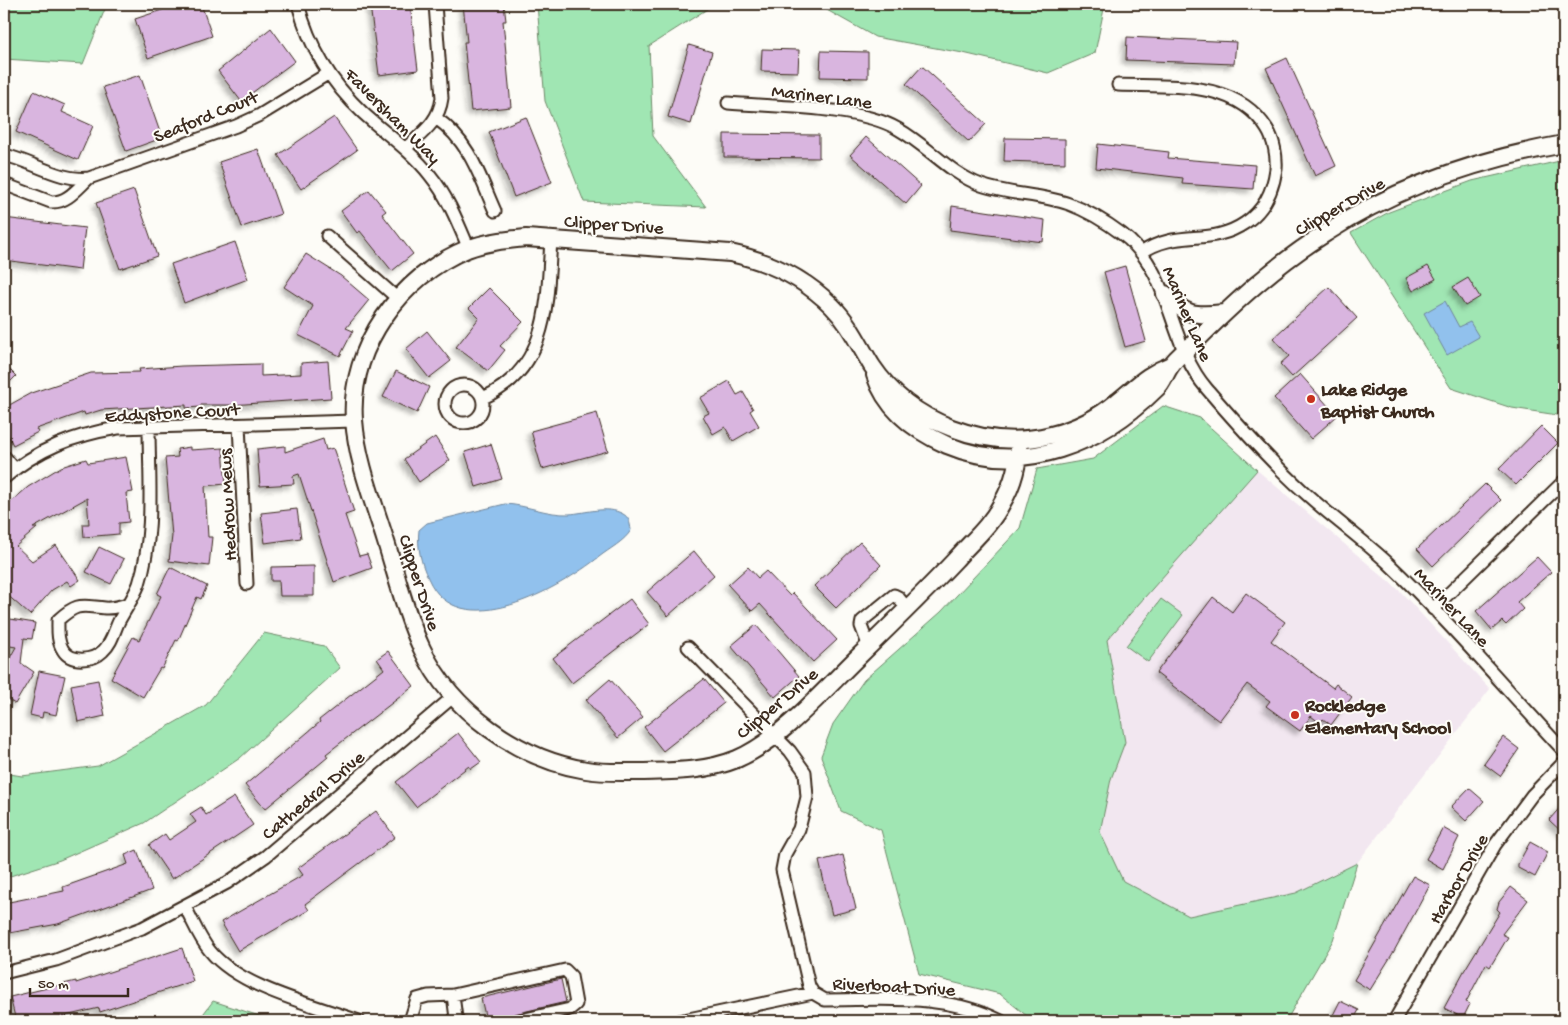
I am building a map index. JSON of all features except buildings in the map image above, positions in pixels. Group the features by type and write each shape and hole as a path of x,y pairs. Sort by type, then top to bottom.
{"street":[{"name":"Faversham Way","path":"298,4 304,26 328,73 363,113 406,148 430,174 446,198 469,249"},
{"path":"406,148 436,118 442,98 435,4"},
{"name":"Seaford Court","path":"4,155 37,165 67,178 89,178 236,126 260,114 328,73"},
{"path":"1118,85 1186,88 1223,94 1250,108 1261,120 1274,146 1276,164 1274,179 1265,202 1250,220 1217,236 1178,238 1162,241 1141,253"},
{"name":"Mariner Lane","path":"728,103 843,112 881,120 922,144 961,176 993,189 1076,207 1098,218 1125,236 1141,253 1165,294 1183,353 1206,388 1302,491 1386,562 1433,609 1564,751"},
{"path":"436,118 451,129 470,153 495,212"},
{"name":"Clipper Drive","path":"1019,448 1011,486 990,523 908,610 774,735 739,758 716,766 693,770 604,772 557,763 532,754 500,736 454,696 436,673 413,628 364,469 354,421 354,402 361,363 384,318 398,299 431,269 469,249 502,240 551,239 730,253 764,262 792,276 831,305 847,323 872,366 900,395 928,416 976,436 1019,448 1064,449 1104,431 1157,388 1170,366 1224,313 1291,256 1327,232 1378,203 1455,170 1490,159 1564,144"},
{"name":"Seaford Court","path":"4,184 51,202 58,202 65,200 89,178"},
{"path":"327,236 398,299"},
{"path":"483,398 508,384 520,373 533,352 542,328 547,306 551,239"},
{"path":"1165,294 1179,309 1189,314 1224,313"},
{"name":"Eddystone Court","path":"4,478 45,449 68,439 118,428 354,421"},
{"name":"Hedrow Mews","path":"239,425 247,584"},
{"path":"129,604 107,608 78,605 67,612 58,620 58,638 63,651 76,659 91,659 103,652 111,641 118,622 129,604 140,582 149,524 149,427"},
{"path":"4,456 15,469"},
{"path":"1433,609 1564,481"},
{"path":"869,647 861,626 862,621 894,595 898,597 908,610"},
{"path":"679,1021 813,993 809,986 782,870 785,854 799,829 807,797 805,772 790,750 688,647"},
{"name":"Cathedral Drive","path":"4,973 64,957 142,928 185,907 266,856 454,696"},
{"name":"Harbor Drive","path":"1400,1019 1495,845 1526,802 1564,762"},
{"path":"185,907 205,945 232,972 251,982 359,1021"},
{"path":"410,1021 417,1000 428,996 453,994 565,970 571,976 576,1004 570,1009 516,1021"},
{"name":"Riverboat Drive","path":"813,993 826,1000 930,1000 967,1007 1001,1021"},
{"path":"453,994 456,1018 459,1021"}],"shaded area":[{"name":"Rockledge Elementary School","path":"1257,470 1400,591 1490,689 1357,863 1296,893 1189,916 1123,881 1100,832 1111,779 1125,742 1107,640"}],"green space":[{"path":"4,4 107,4 83,64 4,59"},
{"path":"537,4 715,4 649,46 653,136 706,207 584,202 545,101"},
{"path":"816,4 1105,4 1095,53 1048,73 963,53 875,37"},
{"path":"1564,160 1564,416 1512,408 1451,388 1351,233 1389,212 1472,181"},
{"path":"1163,406 1200,418 1257,470 1107,640 1125,742 1111,779 1100,832 1123,881 1189,916 1296,893 1357,863 1333,940 1286,1021 1033,1021 1000,994 919,974 881,830 841,811 821,756 833,724 864,680 941,612 1020,528 1037,469 1093,459"},
{"path":"1161,599 1183,615 1148,662 1126,646"},
{"path":"264,633 324,646 340,668 240,758 144,823 60,860 4,878 4,773 22,776 98,766 206,705"},
{"path":"213,1001 275,1021 198,1021"}],"water":[{"path":"1445,301 1459,327 1470,322 1479,337 1447,355 1424,313"},
{"path":"505,504 561,514 596,510 617,511 627,517 631,530 625,538 582,570 536,595 510,605 485,610 462,608 442,598 423,567 419,549 419,530 427,523"}],"place":[{"name":"Lake Ridge Baptist Church","path":"1311,399"},
{"name":"Rockledge Elementary School","path":"1295,715"}]}
